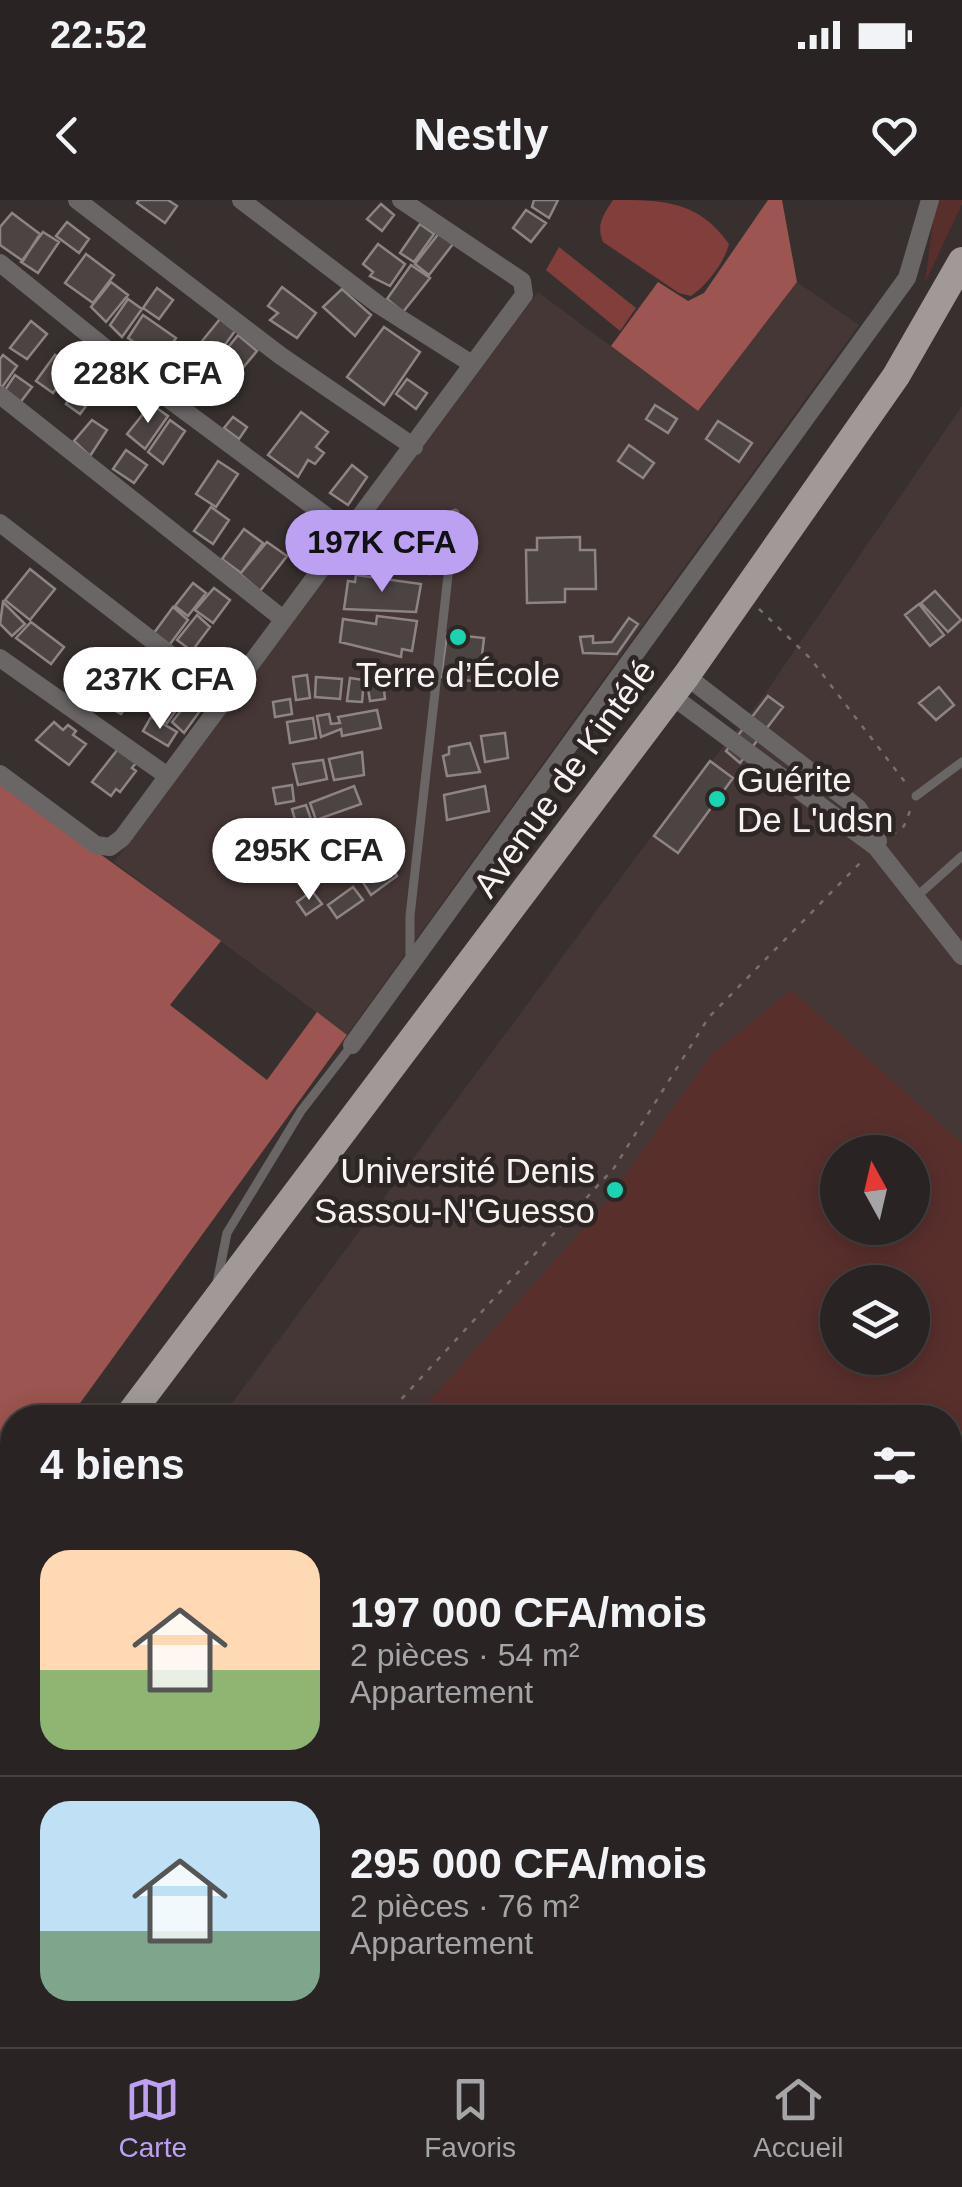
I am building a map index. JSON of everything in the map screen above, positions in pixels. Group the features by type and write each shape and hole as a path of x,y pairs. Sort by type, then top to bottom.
{"main road":[{"name":"Avenue de Kintélé","path":"137,1405 685,690 744,594 896,376 962,260"}],"street":[{"path":"76,200 281,356 414,447"},
{"path":"241,200 379,305 472,364"},
{"path":"0,774 96,845 110,847 122,838 524,295 524,285 400,200"},
{"path":"352,1045 906,278 930,200"},
{"path":"0,263 166,397 350,533"},
{"path":"0,394 283,620"},
{"path":"0,522 224,696"},
{"path":"0,658 166,775"},
{"path":"685,690 876,848 962,956"}],"lane":[{"path":"410,966 410,916 455,513"},
{"path":"916,796 962,762"},
{"path":"914,899 962,856"},
{"path":"214,1300 227,1233 302,1111 352,1045"}],"path":[{"path":"396,1405 614,1168 709,1017 876,848 904,826 916,796 810,658 744,594"}],"shaded area":[{"path":"613,200 663,202 692,211 717,229 729,244 727,251 703,286 691,296 679,293 603,242 602,220"},
{"path":"768,200 782,200 797,282 698,411 611,346 658,282 688,301 704,293"},
{"path":"936,200 962,200 962,204 925,283"},
{"path":"559,247 636,308 620,331 546,270"},
{"name":"Terre d’École","path":"797,282 859,325 347,1035 114,862 538,292 698,411"},
{"name":"Université Denis Sassou-N'Guesso","path":"962,406 962,1405 231,1405 654,833 762,698"},
{"path":"0,782 221,941 170,1005 267,1080 317,1012 347,1035 79,1405 0,1405"},
{"path":"791,990 962,1143 962,1405 426,1405 600,1210 711,1055"}],"building":[{"path":"168,200 177,206 165,223 137,203"},
{"path":"534,200 558,200 549,218 532,207"},
{"path":"381,204 394,215 382,231 367,219"},
{"path":"526,210 546,223 531,242 513,228"},
{"path":"12,213 40,234 23,261 0,245 0,227"},
{"path":"67,222 89,239 79,253 56,236"},
{"path":"420,224 434,234 414,262 400,253"},
{"path":"43,232 59,242 38,273 21,262"},
{"path":"439,233 453,244 429,275 415,264"},
{"path":"378,244 405,264 390,286 370,276 373,272 363,264"},
{"path":"86,254 114,275 93,303 65,283"},
{"path":"411,265 430,278 403,312 387,299"},
{"path":"111,282 128,295 106,322 91,307"},
{"path":"282,287 316,313 297,338 270,320 278,313 268,306"},
{"path":"157,288 173,300 159,319 143,308"},
{"path":"342,289 371,315 355,336 323,307"},
{"path":"128,299 142,309 122,337 110,325"},
{"path":"143,315 176,338 161,360 128,338"},
{"path":"220,319 235,331 214,360 198,346"},
{"path":"31,321 47,334 27,359 10,348"},
{"path":"384,327 420,352 384,405 347,377"},
{"path":"238,335 257,351 241,370 222,355"},
{"path":"3,355 17,366 0,390 0,359"},
{"path":"55,355 70,370 53,393 36,381"},
{"path":"75,369 84,376 67,397 58,390"},
{"path":"15,375 32,387 19,404 3,393"},
{"path":"407,379 427,393 416,409 396,394"},
{"path":"81,384 95,394 80,414 66,404"},
{"path":"151,404 168,416 145,449 127,434"},
{"path":"655,405 677,419 668,433 646,419"},
{"path":"301,412 328,432 316,447 324,453 315,464 308,460 298,477 268,455"},
{"path":"233,417 247,427 239,439 224,428"},
{"path":"92,420 107,430 90,456 74,441"},
{"path":"170,420 185,431 163,464 148,452"},
{"path":"718,421 752,443 739,462 706,439"},
{"path":"629,445 654,463 643,478 618,461"},
{"path":"126,450 147,465 134,483 113,469"},
{"path":"218,461 238,474 216,507 196,494"},
{"path":"352,465 367,477 348,505 330,493"},
{"path":"211,507 229,520 213,544 194,531"},
{"path":"307,519 324,530 310,550 293,536"},
{"path":"244,529 263,543 241,573 222,559"},
{"path":"363,532 434,539 430,574 394,570 394,563 360,560"},
{"path":"580,537 580,550 595,550 596,589 565,589 565,602 527,603 526,550 537,550 537,538"},
{"path":"267,542 287,556 260,591 240,574"},
{"path":"30,569 55,589 30,620 5,600"},
{"path":"356,575 421,584 416,612 344,609 348,581 355,582"},
{"path":"193,583 206,593 188,616 175,606"},
{"path":"214,588 230,600 213,623 195,610"},
{"path":"935,591 961,620 948,632 921,603"},
{"path":"3,602 25,624 12,636 0,624"},
{"path":"919,604 944,635 930,646 905,615"},
{"path":"173,607 188,620 167,648 151,637"},
{"path":"197,615 210,627 192,651 177,640"},
{"path":"377,616 417,621 412,651 402,649 401,657 340,642 343,619 376,624"},
{"path":"629,618 638,624 617,654 583,653 580,637 593,636 593,643 612,642"},
{"path":"629,618 638,624 617,654 583,653 580,637 593,636 593,643 612,642"},
{"path":"31,622 64,647 51,664 16,638"},
{"path":"447,634 484,638 479,682 441,677"},
{"path":"156,666 173,678 151,710 133,700"},
{"path":"100,670 118,681 100,701 87,689"},
{"path":"307,675 310,698 296,700 293,677"},
{"path":"316,677 342,679 340,699 315,697"},
{"path":"350,678 364,680 362,702 347,701"},
{"path":"383,680 385,699 370,701 367,682"},
{"path":"176,681 189,692 167,723 152,713"},
{"path":"122,683 135,695 121,714 104,705"},
{"path":"939,687 954,705 936,720 919,703"},
{"path":"768,696 783,707 740,763 726,751"},
{"path":"190,699 202,708 184,733 172,722"},
{"path":"290,699 292,714 275,717 273,702"},
{"path":"377,710 381,728 342,736 341,729 321,737 317,716 329,714 331,724 340,723 338,717"},
{"path":"151,717 177,732 168,746 143,731"},
{"path":"313,718 316,738 290,743 287,722"},
{"path":"54,722 63,730 68,725 76,731 73,735 86,744 69,765 36,740"},
{"path":"505,733 508,758 485,762 481,736"},
{"path":"470,743 480,772 447,776 443,756 449,754 449,747"},
{"path":"118,749 136,763 132,768 136,771 120,792 116,789 111,796 92,782"},
{"path":"362,752 364,775 334,780 329,759"},
{"path":"323,760 327,779 298,785 293,764"},
{"path":"710,761 733,778 678,853 654,836"},
{"path":"292,785 294,801 276,804 273,788"},
{"path":"354,786 361,804 316,820 310,803"},
{"path":"485,786 489,811 447,820 444,795"},
{"path":"306,805 312,822 297,827 292,809"},
{"path":"371,827 381,843 341,868 331,852"},
{"path":"325,855 335,871 309,886 300,871"},
{"path":"386,859 397,876 371,895 359,876"},
{"path":"353,887 363,900 337,918 328,905"},
{"path":"312,891 322,904 306,915 297,902"}],"place":[{"name":"Terre d’École","path":"458,637"},
{"name":"Guérite De L'udsn","path":"717,799"},
{"name":"Université Denis Sassou-N'Guesso","path":"615,1190"}]}
